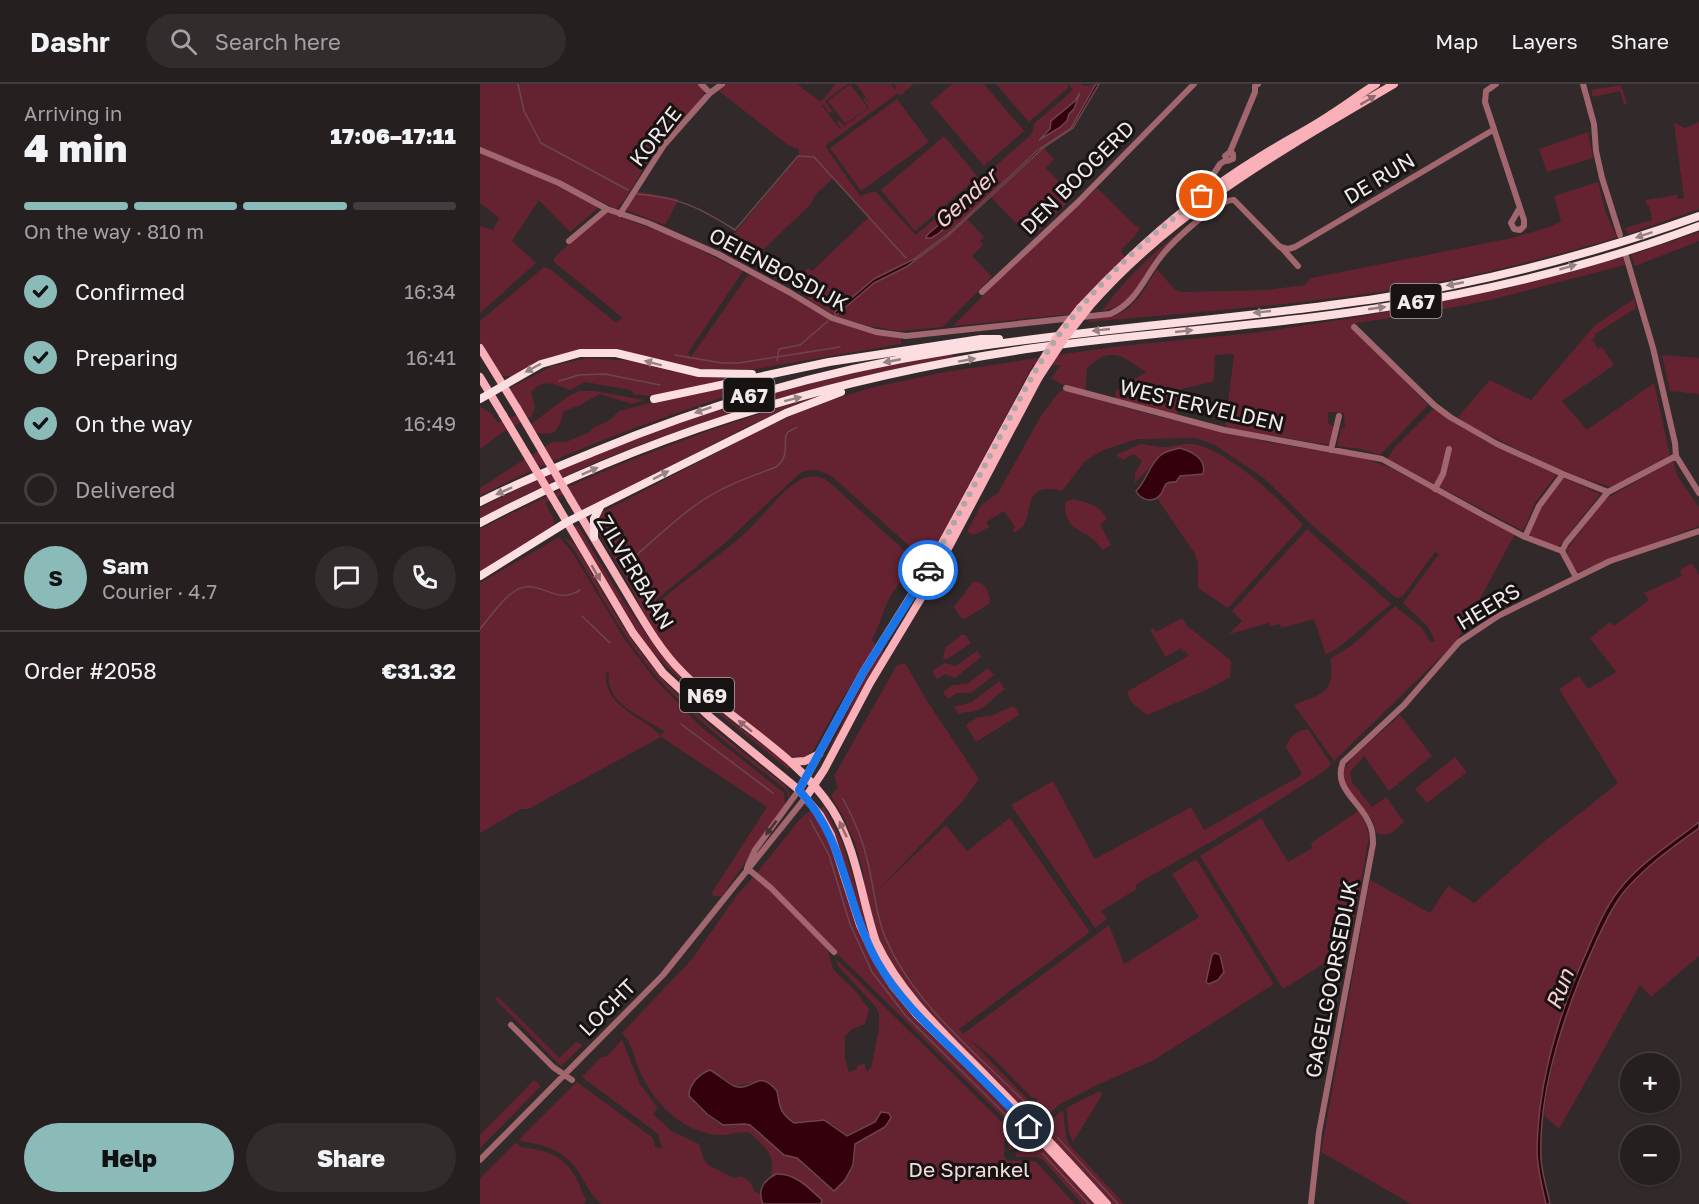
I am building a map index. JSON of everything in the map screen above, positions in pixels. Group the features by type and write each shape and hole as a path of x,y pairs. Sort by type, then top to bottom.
{"highway":[{"name":"A67","path":"480,502 638,434 750,395 875,364 1033,338 1349,302 1414,292 1562,259 1699,216"},
{"name":"A67","path":"480,523 547,490 664,441 777,403 889,375 1034,348 1350,312 1447,296 1564,268 1699,226"},
{"name":"A67","path":"654,399 887,352 981,339 1033,338"},
{"name":"A67","path":"480,399 541,364 567,355 588,352 616,354 676,370 707,374 742,374 794,369"},
{"name":"A67","path":"480,576 567,522 786,413 889,375"},
{"path":"594,537 594,519 601,505"}],"main road":[{"path":"1240,174 1376,84"},
{"path":"1240,174 1394,84"},
{"name":"LOCHT","path":"806,797 824,770 870,683 926,590 1036,375 1089,307 1139,256 1240,174"},
{"name":"LOCHT","path":"799,790 864,671 933,560 1055,340 1080,308 1164,225 1240,174"},
{"name":"ZILVERBAAN","path":"480,348 657,641 680,670 701,690 808,777"},
{"name":"ZILVERBAAN","path":"480,377 633,633 663,673 710,717 799,790"},
{"path":"791,762 805,761 819,754"},
{"name":"N69","path":"808,777 844,831 876,942 909,995 1107,1204"},
{"name":"N69","path":"799,790 831,835 860,926 874,956 893,986 922,1020 1004,1100 1100,1204"}],"street":[{"path":"701,84 710,93"},
{"name":"KORZE","path":"620,214 657,155 710,93 722,84"},
{"name":"DEN BOOGERD","path":"982,292 1078,202 1194,84"},
{"path":"1209,181 1226,160 1225,154 1230,152 1255,92 1254,84"},
{"path":"1496,84 1491,86 1485,95 1493,130 1519,209"},
{"path":"1584,84 1594,124 1596,151 1602,178 1620,235"},
{"name":"DE RUN","path":"1280,246 1288,249 1294,247 1493,130"},
{"name":"OEIENBOSDIJK","path":"480,150 559,183 607,209 648,223 718,254 832,318 899,336 1110,314 1131,301 1160,257 1192,226 1222,202 1230,199 1234,200 1280,246"},
{"path":"569,241 607,209"},
{"path":"1280,246 1298,266"},
{"path":"1626,256 1653,348 1676,443 1676,456 1699,493"},
{"path":"1354,327 1434,405 1450,417 1497,444 1608,492"},
{"name":"WESTERVELDEN","path":"1066,388 1224,430 1382,459 1525,537 1562,551"},
{"path":"1331,450 1339,416"},
{"path":"1435,489 1443,474 1449,449"},
{"path":"1576,576 1562,551 1608,492 1676,456"},
{"path":"1525,537 1539,506 1563,474"},
{"name":"HEERS","path":"1339,768 1347,757 1404,705 1459,642 1498,616 1610,561 1699,531"},
{"name":"GAGELGOORSEDIJK","path":"1311,1204 1319,1132 1373,844 1371,825 1342,784 1339,768"},
{"name":"LOCHT","path":"747,868 755,850 799,790"},
{"name":"LOCHT","path":"480,1160 663,975 806,797"},
{"path":"747,868 771,888 834,952"},
{"path":"511,1025 552,1066 572,1080"}],"green space":[{"path":"480,84 697,84 705,91 695,107 656,149 616,209 563,182 480,148"},
{"path":"722,84 797,84 821,102 835,84 848,84 825,101 832,111 829,113 824,105 822,106 840,129 837,122 839,120 844,126 869,108 863,99 865,98 872,106 856,84 891,84 895,89 897,87 894,84 914,84 900,96 898,93 829,143 827,141 828,144 825,146 860,196 875,191 916,235 1032,134 1034,124 1073,90 1068,84 1085,86 1096,84 1071,128 1038,150 948,234 914,259 874,279 834,315 807,299 815,280 803,274 808,268 812,271 869,217 833,178 816,194 810,205 747,265 720,251 799,156 799,149 788,145 719,91","holes":["1079,93 1081,95 1065,121 1040,140 1039,138 1050,129 1050,123 1075,101","988,185 989,188 934,237 931,233"]},
{"path":"850,84 868,108 845,124 828,101"},
{"path":"952,84 984,84 1024,131 984,166 930,103"},
{"path":"996,84 1066,84 1069,87 1029,122"},
{"path":"1621,85 1627,104 1624,105 1620,91 1593,97 1591,90"},
{"path":"897,99 929,142 861,191 830,148"},
{"path":"1699,122 1699,209 1628,234 1625,228 1652,220 1645,200 1677,195 1678,199 1684,198 1674,123 1685,128"},
{"path":"1588,132 1593,158 1547,172 1539,149"},
{"path":"944,136 978,177 915,231 881,190"},
{"path":"1044,148 1054,159 1046,168 1073,197 1031,239 991,197"},
{"path":"480,152 546,179 599,207 570,232 539,200 512,241 536,263 480,313 480,226 493,230 499,218 480,203"},
{"path":"1598,182 1606,213 1617,237 1582,248 1460,278 1371,293 1249,308 1086,322 1115,315 1129,308 1140,296 1157,269 1175,290 1183,292 1267,290 1305,285 1311,278 1512,238 1552,226 1561,221 1554,196"},
{"path":"1097,188 1133,224 1140,228 1121,250 1125,258 1071,314 953,326 1007,271"},
{"path":"635,191 679,199 665,225 626,210"},
{"path":"1207,210 1158,254 1130,297 1114,308 1102,311 1137,269"},
{"path":"605,211 671,236 743,271 688,353 691,357 748,275 769,282 830,319 864,331 901,338 901,344 749,370 699,369 611,350 588,349 552,356 513,376 503,376 497,372 480,342 480,321 544,267 550,269 615,322 623,318 554,262 554,258"},
{"path":"967,219 984,237 980,241 983,245 972,256 992,277 943,327 898,331 864,325 836,316 874,283 913,262"},
{"path":"1699,232 1699,241 1635,266 1631,255"},
{"path":"1623,257 1625,265 1490,300 1356,323 1352,327 1428,405 1380,455 1361,449 1337,446 1341,429 1345,427 1344,413 1328,412 1328,423 1334,427 1330,445 1225,428 1234,354 1215,355 1212,382 1181,389 1177,416 1115,399 1116,391 1146,372 1117,355 1111,355 1096,361 1087,368 1085,393 1066,387 1051,378 1061,365 1033,365 927,562 835,479 819,471 810,470 800,473 726,542 656,600 658,603 734,542 795,483 812,476 828,481 917,562 896,588 884,609 872,639 876,646 836,709 813,751 802,758 786,755 718,701 682,668 654,633 599,533 598,520 601,513 764,428 815,405 874,387 945,372 1064,354 1253,333 1353,318 1510,288"},
{"path":"1634,299 1636,308 1595,334 1596,337 1592,339 1598,349 1602,347 1614,365 1562,401 1587,430 1654,383 1670,455 1611,487 1582,478 1540,460 1477,430 1458,417 1490,380 1531,400 1595,325"},
{"path":"952,354 953,357 831,385 710,420 593,464 480,519 480,508 491,502 636,438 711,411 787,388"},
{"path":"1662,355 1699,358 1699,394 1670,391"},
{"path":"588,358 634,361 741,376 741,378 652,396 585,382 570,390 554,384 540,385 531,392 535,407 532,416 503,432 480,449 480,407 491,413 498,423 521,413 509,390 512,387 552,366"},
{"path":"766,377 768,383 585,447 480,496 480,488 552,442 566,442 590,432 594,427 610,420 619,411"},
{"path":"1063,390 1156,416 1267,442 1364,458 1389,467 1515,534 1457,641 1334,761 1294,705 1325,691 1331,679 1330,659 1351,646 1395,606 1422,628 1430,642 1435,641 1428,627 1403,603 1439,554 1435,552 1403,596 1395,597 1312,525 1265,479 1215,445 1196,438 1137,439 1103,450 1085,461 1062,491 1048,489 1038,491 1033,496 1022,528 1014,533 1015,527 1004,511 986,522 989,527 974,535 967,532 981,505 998,493 1041,416 1058,393"},
{"path":"580,391 595,391 644,400 632,404 600,394 564,411 558,426 552,433 527,432 527,427 570,395"},
{"path":"816,397 752,424 581,513 569,492 545,503 553,517 554,529 480,573 480,529 562,490 645,455 729,424"},
{"path":"1436,409 1485,441 1557,474 1535,503 1523,531 1387,459 1395,447 1432,410"},
{"path":"1141,444 1166,447 1192,444 1221,455 1267,489 1303,525 1228,608 1198,588 1198,564 1195,554 1157,498 1169,482 1183,475 1197,476 1196,455 1186,451 1169,452 1161,456 1135,483 1135,474 1142,461 1134,454 1123,460 1116,455"},
{"path":"1673,461 1678,477 1699,507 1699,526 1578,572 1570,562 1567,549 1605,499"},
{"path":"1564,478 1600,494 1560,545 1554,547 1529,535 1543,505"},
{"path":"1072,499 1092,505 1101,511 1107,519 1100,524 1111,545 1102,550 1090,537 1072,525 1065,513 1065,502"},
{"path":"578,525 641,627 671,665 712,705 791,766 788,769 701,699 644,645 572,528"},
{"path":"1307,529 1391,604 1326,655 1314,619 1281,628 1280,624 1271,626 1269,623 1229,634 1242,621 1232,611"},
{"path":"559,537 572,552 625,640 654,678 700,726 784,793 785,804 722,896 711,894 767,807 661,737 528,809 521,809 480,833 480,583","holes":["609,672 609,683 618,701 664,731 661,736 626,710 611,695 607,685 606,673"]},
{"path":"563,537 577,548 623,626 656,671 708,723 785,785 790,794 788,802 788,793 785,789 694,715 661,682 617,622 573,548"},
{"path":"1692,563 1699,575 1699,822 1647,862 1619,890 1601,919 1577,975 1558,1026 1540,1106 1538,1165 1546,1204 1411,1204 1321,1152 1370,880 1430,913 1448,886 1474,903 1541,844 1618,783 1559,689 1579,676 1588,689 1616,672 1590,638 1610,622 1614,626 1649,600 1644,593 1682,576 1680,570"},
{"path":"973,582 984,585 990,603 965,619 961,618 954,607"},
{"path":"1182,618 1187,626 1229,659 1231,662 1230,677 1206,690 1147,715 1131,702 1127,692 1188,656 1181,648 1166,657 1150,630 1153,628 1156,632"},
{"path":"961,635 965,635 971,643 947,659 943,659 945,648"},
{"path":"883,647 883,653 820,769 870,667"},
{"path":"977,651 981,657 955,678 945,674 937,679 932,671 945,663 956,666"},
{"path":"905,663 927,701 979,779 961,803 877,891 946,825 967,851 1010,818 1090,932 959,1029 963,1034 1109,925 1124,964 1199,917 1172,874 1196,859 1274,984 1154,1060 1058,1105 1047,1117 1050,1121 1063,1110 1069,1144 1124,1204 1109,1204 906,989 880,944 866,899 863,871 855,843 831,796 838,787 834,776 897,665","holes":["969,1039 991,1056 1032,1098 1038,1099 1031,1103"]},
{"path":"988,668 994,675 971,693 957,693 948,699 943,692 953,685 967,684"},
{"path":"999,681 1005,689 981,708 959,714 954,707 972,702"},
{"path":"1013,706 1019,715 976,742 966,725 978,717 991,716"},
{"path":"1400,715 1432,756 1389,791 1364,756 1350,772 1352,782 1372,807 1386,797 1404,822 1385,835 1377,833 1372,819 1345,786 1342,772 1352,758"},
{"path":"1308,729 1331,764 1326,770 1235,828 1135,885 1137,889 1101,911 1107,919 1095,928 1011,805 1053,781 1095,859 1191,807 1204,830 1300,776 1301,772 1286,747 1294,735"},
{"path":"1455,757 1467,772 1427,803 1415,789"},
{"path":"824,806 842,842 873,941 912,1002 895,986 862,925 844,861 819,810"},
{"path":"811,810 834,850 877,965 1097,1204 1082,1204 1043,1160 1037,1157 1016,1157 1015,1155 1025,1144 1023,1140 1009,1151 1007,1137 1010,1127 1004,1118 756,874 800,819"},
{"path":"1358,811 1365,821 1369,837 1349,948 1283,989 1200,856 1261,818 1288,862 1312,848 1311,843"},
{"path":"1699,828 1699,956 1651,997 1640,985 1559,1129 1544,1115 1548,1087 1564,1023 1587,958 1617,901 1635,879 1658,858"},
{"name":"De Sprankel","path":"754,876 769,889 827,948 833,969 859,995 869,1010 865,1024 852,1029 845,1036 845,1059 849,1072 864,1063 867,1072 871,1068 879,1029 879,1013 838,966 836,959 1004,1124 1004,1157 1008,1161 1035,1161 1075,1204 821,1204 784,1174 770,1177 771,1158 765,1147 750,1133 718,1135 705,1133 682,1122 662,1106 647,1085 629,1042 622,1033 692,959 737,895","holes":["710,1070 736,1086 766,1080 777,1091 781,1111 794,1123 800,1124 817,1119 833,1124 845,1136 875,1122 879,1115 889,1124 855,1144 855,1161 850,1172 842,1184 832,1190 797,1158 784,1155 750,1125 720,1124 695,1104"]},
{"path":"498,997 559,1058 576,1042 583,1045 561,1066 495,999"},
{"path":"622,1040 640,1084 658,1108 653,1114 671,1131 699,1144 703,1158 708,1165 734,1178 742,1176 751,1183 754,1191 760,1194 763,1204 601,1204 568,1159 546,1147 519,1141 577,1082 653,1138 655,1147 662,1148 658,1134 582,1077"},
{"path":"534,1080 541,1086 480,1148 480,1135"},
{"path":"1100,1091 1102,1095 1073,1142 1069,1133 1066,1108"},
{"path":"515,1143 519,1144 519,1147 545,1152 566,1164 579,1183 586,1200 584,1204 480,1204 480,1178"}],"shaded area":[{"path":"1096,84 1099,84 1073,128 1043,148 948,236 906,267 874,283 835,316 835,312 874,279 914,259 948,234 1038,150 1071,128"},
{"path":"1080,93 1067,121 1039,140 1050,129 1051,121 1075,101"},
{"path":"989,186 938,234 926,238 977,192"},
{"path":"1179,448 1189,451 1201,460 1203,474 1180,476 1176,482 1166,484 1161,494 1154,499 1147,500 1141,497 1136,491 1157,459 1165,452"},
{"path":"1699,822 1699,828 1649,866 1623,893 1584,968 1564,1021 1544,1105 1541,1159 1550,1204 1546,1204 1537,1157 1541,1099 1559,1023 1577,975 1601,919 1619,890 1647,862"},
{"path":"1215,953 1220,955 1224,972 1218,980 1209,984 1206,982 1212,955"},
{"path":"710,1070 734,1086 741,1087 760,1081 770,1084 777,1091 783,1112 794,1123 824,1120 847,1136 875,1122 881,1112 889,1113 891,1118 885,1127 855,1144 853,1165 845,1180 834,1191 797,1158 784,1155 750,1125 723,1125 707,1114 689,1096 695,1080"},
{"path":"776,1174 783,1174 801,1182 822,1200 821,1204 763,1204 762,1186"}],"waterway":[{"path":"518,84 524,111 541,143 628,190"},
{"path":"637,194 665,198 689,205 735,230 798,156 814,157 906,258"},
{"name":"Gender","path":"777,361 779,349 800,345 828,321"},
{"path":"675,355 722,363 738,363 840,347"},
{"path":"559,381 579,375 605,374 660,385"},
{"name":"Gender","path":"632,559 682,515 709,496 776,467 784,457 786,435 797,427"},
{"name":"Gender","path":"480,629 503,601 522,588 538,588 561,595 580,590"},
{"path":"582,616 610,643"},
{"path":"681,724 773,793"},
{"path":"843,799 864,846 881,925 896,959 910,982 947,1026 1028,1105"},
{"path":"810,820 829,855 850,924 872,972 906,1016 1009,1118 1010,1122"},
{"path":"1058,1138 1118,1204"},
{"path":"1042,1153 1089,1204"}],"way so far":[{"path":"928,570 1034,374 1055,340 1080,308 1118,268 1164,225 1202,196"}],"route":[{"path":"928,570 864,671 799,790 819,815 831,835 860,926 879,966 917,1015 1029,1127"}],"water label":[{"name":"Run","path":"1559,989"}]}
